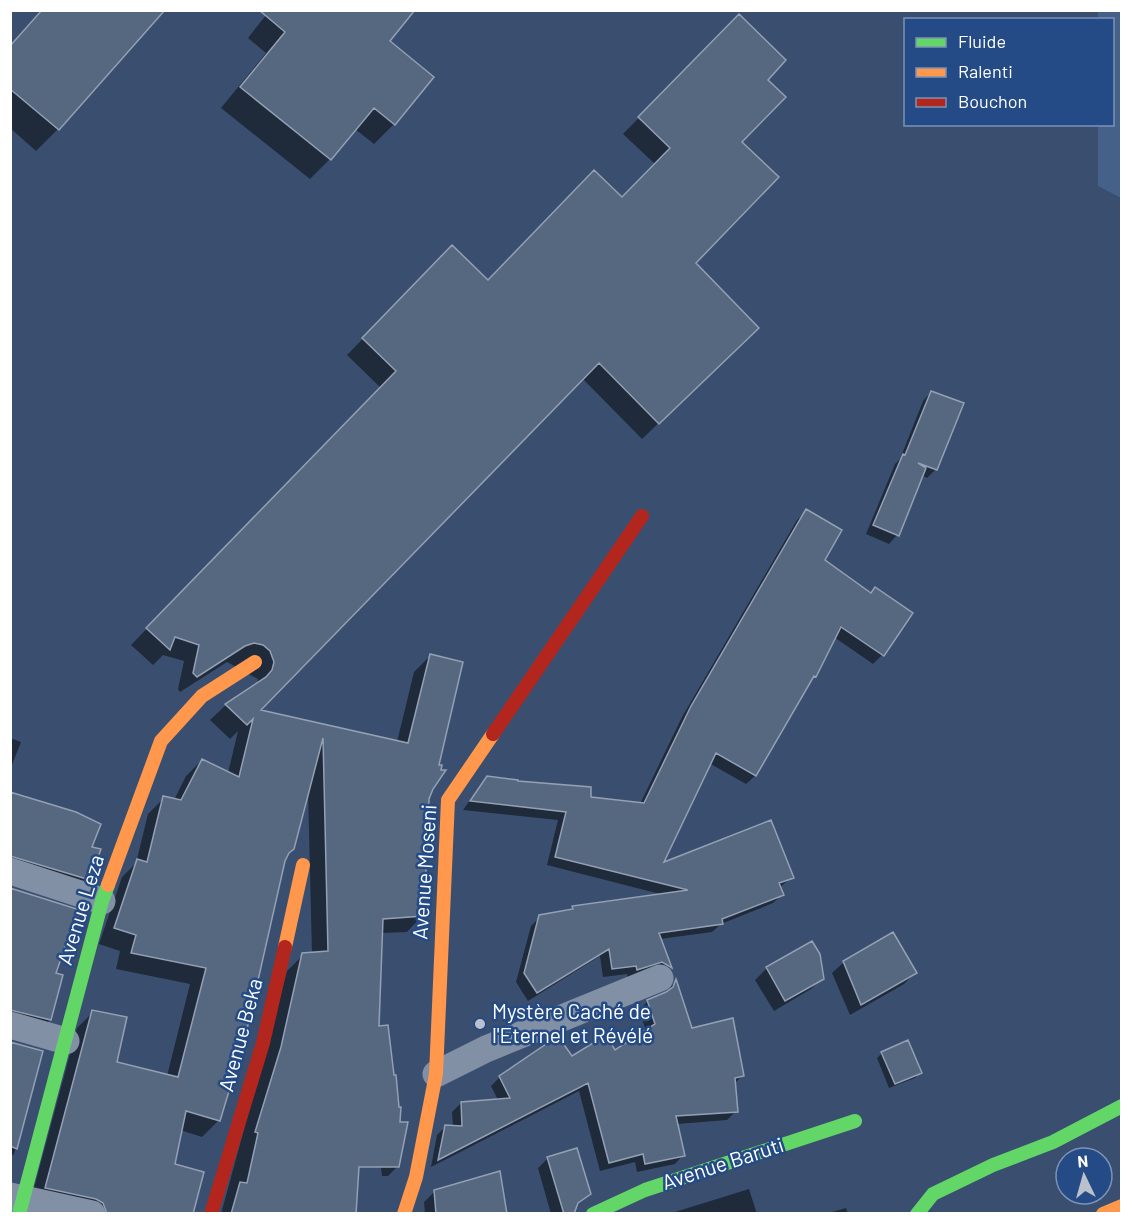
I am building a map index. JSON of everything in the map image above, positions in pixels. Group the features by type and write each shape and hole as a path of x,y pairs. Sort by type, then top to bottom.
{"street":[{"name":"Avenue Moseni","path":"404,1214 416,1177 436,1074 448,800 642,516"},
{"name":"Avenue Leza","path":"18,1203 66,1041 102,901 161,741 202,696 255,662"},
{"name":"Avenue Beka","path":"211,1214 263,1043 303,866"},
{"path":"10,871 102,901"},
{"path":"436,1074 486,1049 660,978"},
{"path":"10,1025 66,1041"},
{"path":"917,1214 933,1194 993,1165 1053,1142 1122,1107"},
{"name":"Avenue Baruti","path":"593,1214 645,1190 855,1121"},
{"path":"18,1203 92,1214"},
{"path":"1103,1214 1122,1206"}],"water":[{"path":"1098,11 1121,11 1121,198 1098,186 1098,126 1114,126 1114,18 1098,18"}],"building":[{"path":"42,10 165,10 59,130 10,89 10,46"},
{"path":"259,10 415,10 390,41 434,77 395,125 374,108 331,160 240,87 285,32"},
{"path":"739,14 786,60 768,80 786,97 742,142 779,177 696,263 759,328 659,424 599,363 261,710 408,743 430,654 463,662 439,765 442,765 441,770 446,770 429,799 424,916 383,919 379,1026 388,1025 399,1107 401,1107 400,1122 408,1122 399,1167 359,1167 356,1214 231,1214 240,1182 247,1183 258,1133 255,1132 281,1047 302,953 328,951 323,738 294,849 285,861 245,1038 220,1121 186,1111 175,1164 204,1172 193,1214 107,1214 103,1203 96,1199 45,1188 92,1010 127,1017 117,1062 178,1077 206,968 131,953 136,935 114,928 137,859 147,862 163,796 181,800 202,759 239,777 253,719 247,725 225,704 266,677 272,670 274,662 270,651 263,645 254,643 245,646 197,677 193,673 199,645 175,637 170,650 146,628 396,371 362,338 452,245 488,280 594,170 622,197 670,148 638,117"},
{"path":"931,391 964,403 937,470 918,463 926,468 899,536 873,525"},
{"path":"806,509 842,530 825,560 871,593 875,587 913,613 884,656 841,627 816,677 814,676 756,776 716,753 664,862 771,820 794,878 779,883 784,895 722,919 723,924 659,933 672,968 662,962 637,970 636,966 612,969 609,949 537,993 524,973 539,915 573,909 572,906 688,890 555,857 566,812 470,801 487,776 591,787 591,797 644,803 691,706"},
{"path":"10,792 76,812 101,824 92,847 101,849 90,880 10,856"},
{"path":"10,888 80,910 56,973 63,975 51,1020 10,1010"},
{"path":"893,932 917,973 861,1005 843,961"},
{"path":"812,941 820,954 824,979 785,1001 766,967"},
{"path":"676,979 692,1028 733,1018 744,1076 735,1078 738,1112 676,1116 685,1156 645,1164 643,1154 609,1163 588,1083 438,1160 445,1125 462,1126 461,1102 510,1098 499,1076 558,1036 572,1056 606,1035 615,1050 655,1024 647,1000 673,987"},
{"path":"908,1040 922,1073 895,1084 881,1052"},
{"path":"10,1042 43,1051 17,1149 10,1146"},
{"path":"577,1148 591,1194 578,1203 574,1214 564,1214 547,1157"},
{"path":"500,1171 507,1214 436,1214 434,1190"}],"traffic: fast":[{"path":"19,1214 108,885"},
{"path":"917,1214 933,1194 993,1165 1053,1142 1122,1106"},
{"path":"593,1214 645,1190 855,1121"}],"traffic: slow":[{"path":"108,885 161,741 202,696 255,662"},
{"path":"404,1214 416,1177 436,1074 448,800 493,734"},
{"path":"285,947 303,865"},
{"path":"1103,1214 1122,1206"}],"traffic: jam":[{"path":"493,734 642,516"},
{"path":"211,1214 263,1043 285,947"}],"place":[{"name":"Mystère Caché de l'Eternel et Révélé","path":"480,1024"}]}
